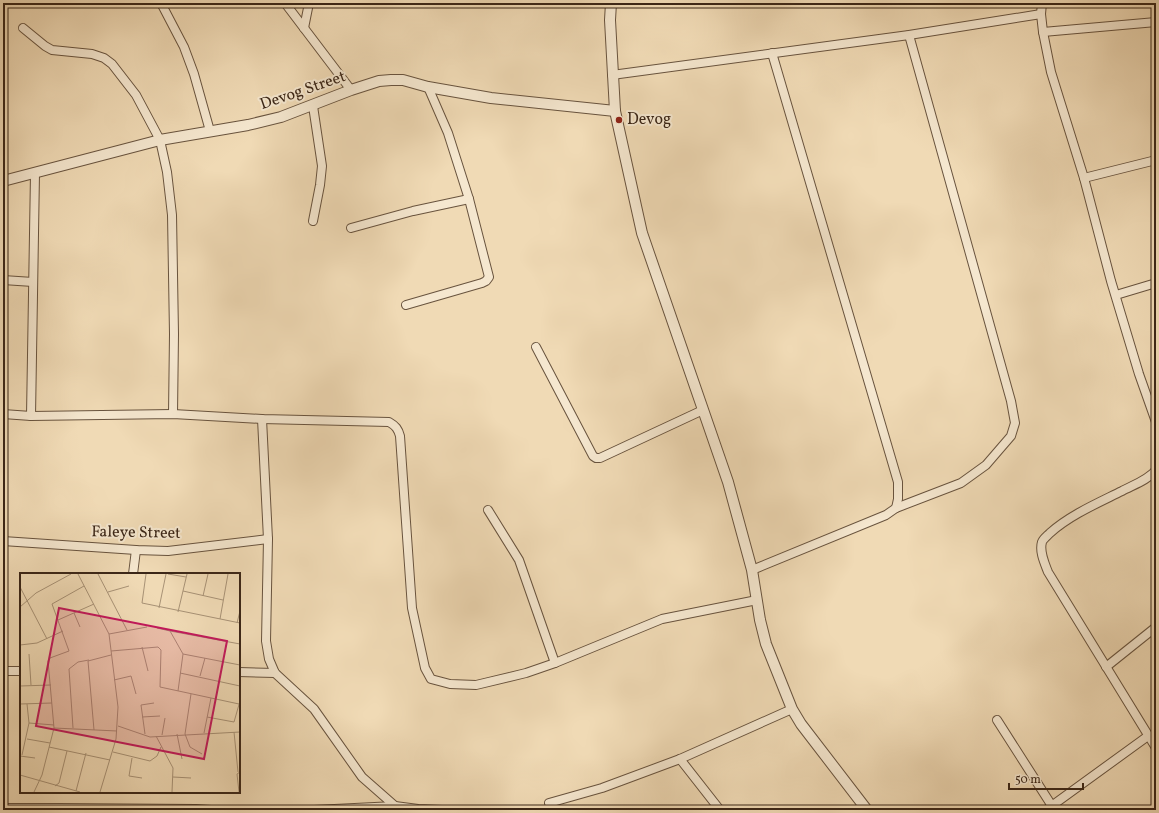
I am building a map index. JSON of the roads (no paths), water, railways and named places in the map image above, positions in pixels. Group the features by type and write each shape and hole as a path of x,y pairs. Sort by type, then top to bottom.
{"street":[{"path":"162,3 184,47 194,74 210,132"},
{"path":"285,3 351,90"},
{"path":"304,28 310,3"},
{"path":"611,3 610,20 612,75 615,111 642,233 728,482 752,570 766,644 792,709 801,724 867,810"},
{"path":"1042,3 1041,14 1043,32 1051,72 1084,178 1139,374 1156,422"},
{"path":"612,75 772,52 909,35 1041,14"},
{"path":"1043,32 1156,22"},
{"path":"24,28 52,50 92,54 104,58 112,64 136,96 160,140 167,172 172,215 174,334 173,414"},
{"path":"752,570 886,515 896,508 961,483 986,465 1011,436 1015,423 909,35"},
{"path":"772,52 898,482 898,499 896,508"},
{"name":"Devog Street","path":"3,181 160,140 248,125 281,117 313,106 351,90 379,81 403,80 428,87 491,98 615,111"},
{"path":"406,306 482,283 489,277 469,199 448,133 428,87"},
{"path":"313,106 322,166 313,221"},
{"path":"1084,178 1156,160"},
{"path":"31,416 35,173"},
{"path":"351,228 413,211 469,199"},
{"path":"3,280 33,282"},
{"path":"1116,295 1156,283"},
{"path":"536,347 593,456 596,458 600,458 703,410"},
{"path":"3,414 31,416 173,414 262,419 389,422 395,425 400,436 412,608 424,668 431,679 450,684 476,685 526,673 555,663 662,619 757,600"},
{"path":"262,419 268,540 266,641 269,660 275,672 314,709 362,777 395,806"},
{"path":"1156,470 1142,481 1091,507 1056,528 1042,540 1041,546 1048,572 1156,748"},
{"path":"488,510 519,560 555,663"},
{"name":"Faleye Street","path":"3,540 136,550 168,550 268,540"},
{"path":"133,573 136,550"},
{"path":"1106,667 1156,627"},
{"path":"3,671 20,671"},
{"path":"240,672 275,672"},
{"path":"549,804 602,788 680,759 792,709"},
{"path":"997,720 1049,808 1148,736"},
{"path":"680,759 720,810"},
{"path":"314,810 395,806 442,810"},
{"path":"3,808 211,810"}],"place":[{"name":"Devog","path":"619,120"}]}
